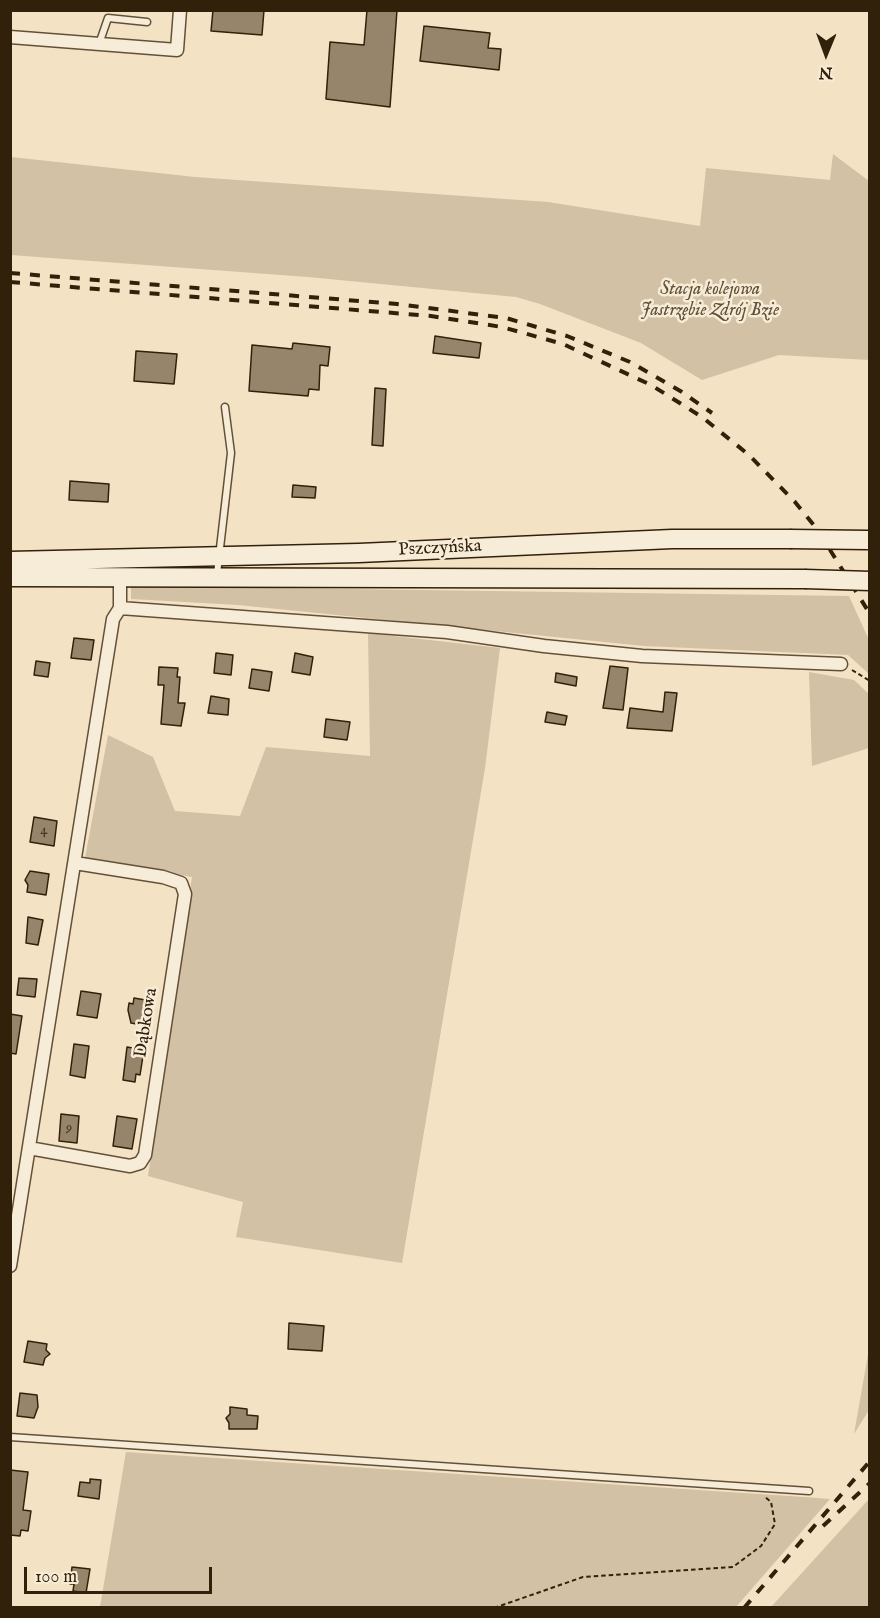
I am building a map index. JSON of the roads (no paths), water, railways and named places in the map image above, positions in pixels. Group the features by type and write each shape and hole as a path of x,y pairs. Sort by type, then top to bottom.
{"main road":[{"name":"Pszczyńska","path":"10,561 219,556 672,539 869,540"},
{"name":"Pszczyńska","path":"10,578 870,580"}],"street":[{"path":"10,37 177,50 180,10"},
{"path":"10,1266 113,619 120,608 120,578"},
{"path":"120,608 447,632 544,646 642,656 841,664"},
{"name":"Dąbkowa","path":"29,1148 130,1166 140,1163 146,1155 185,894 181,883 163,877 75,863"}],"lane":[{"path":"99,44 108,14 147,22"},
{"path":"216,578 231,453 225,407"},
{"path":"10,1437 809,1491"}],"railway":[{"path":"10,273 397,304 506,318 567,336 630,362 682,392 712,413"},
{"path":"10,282 431,316 502,327 563,344 651,385 702,417 749,455 795,502 817,529 870,614"},
{"path":"744,1608 870,1461"},
{"path":"823,1526 870,1483"}],"park label":[{"name":"Stacja kolejowa Jastrzębie Zdrój Bzie","path":"710,300"}]}
